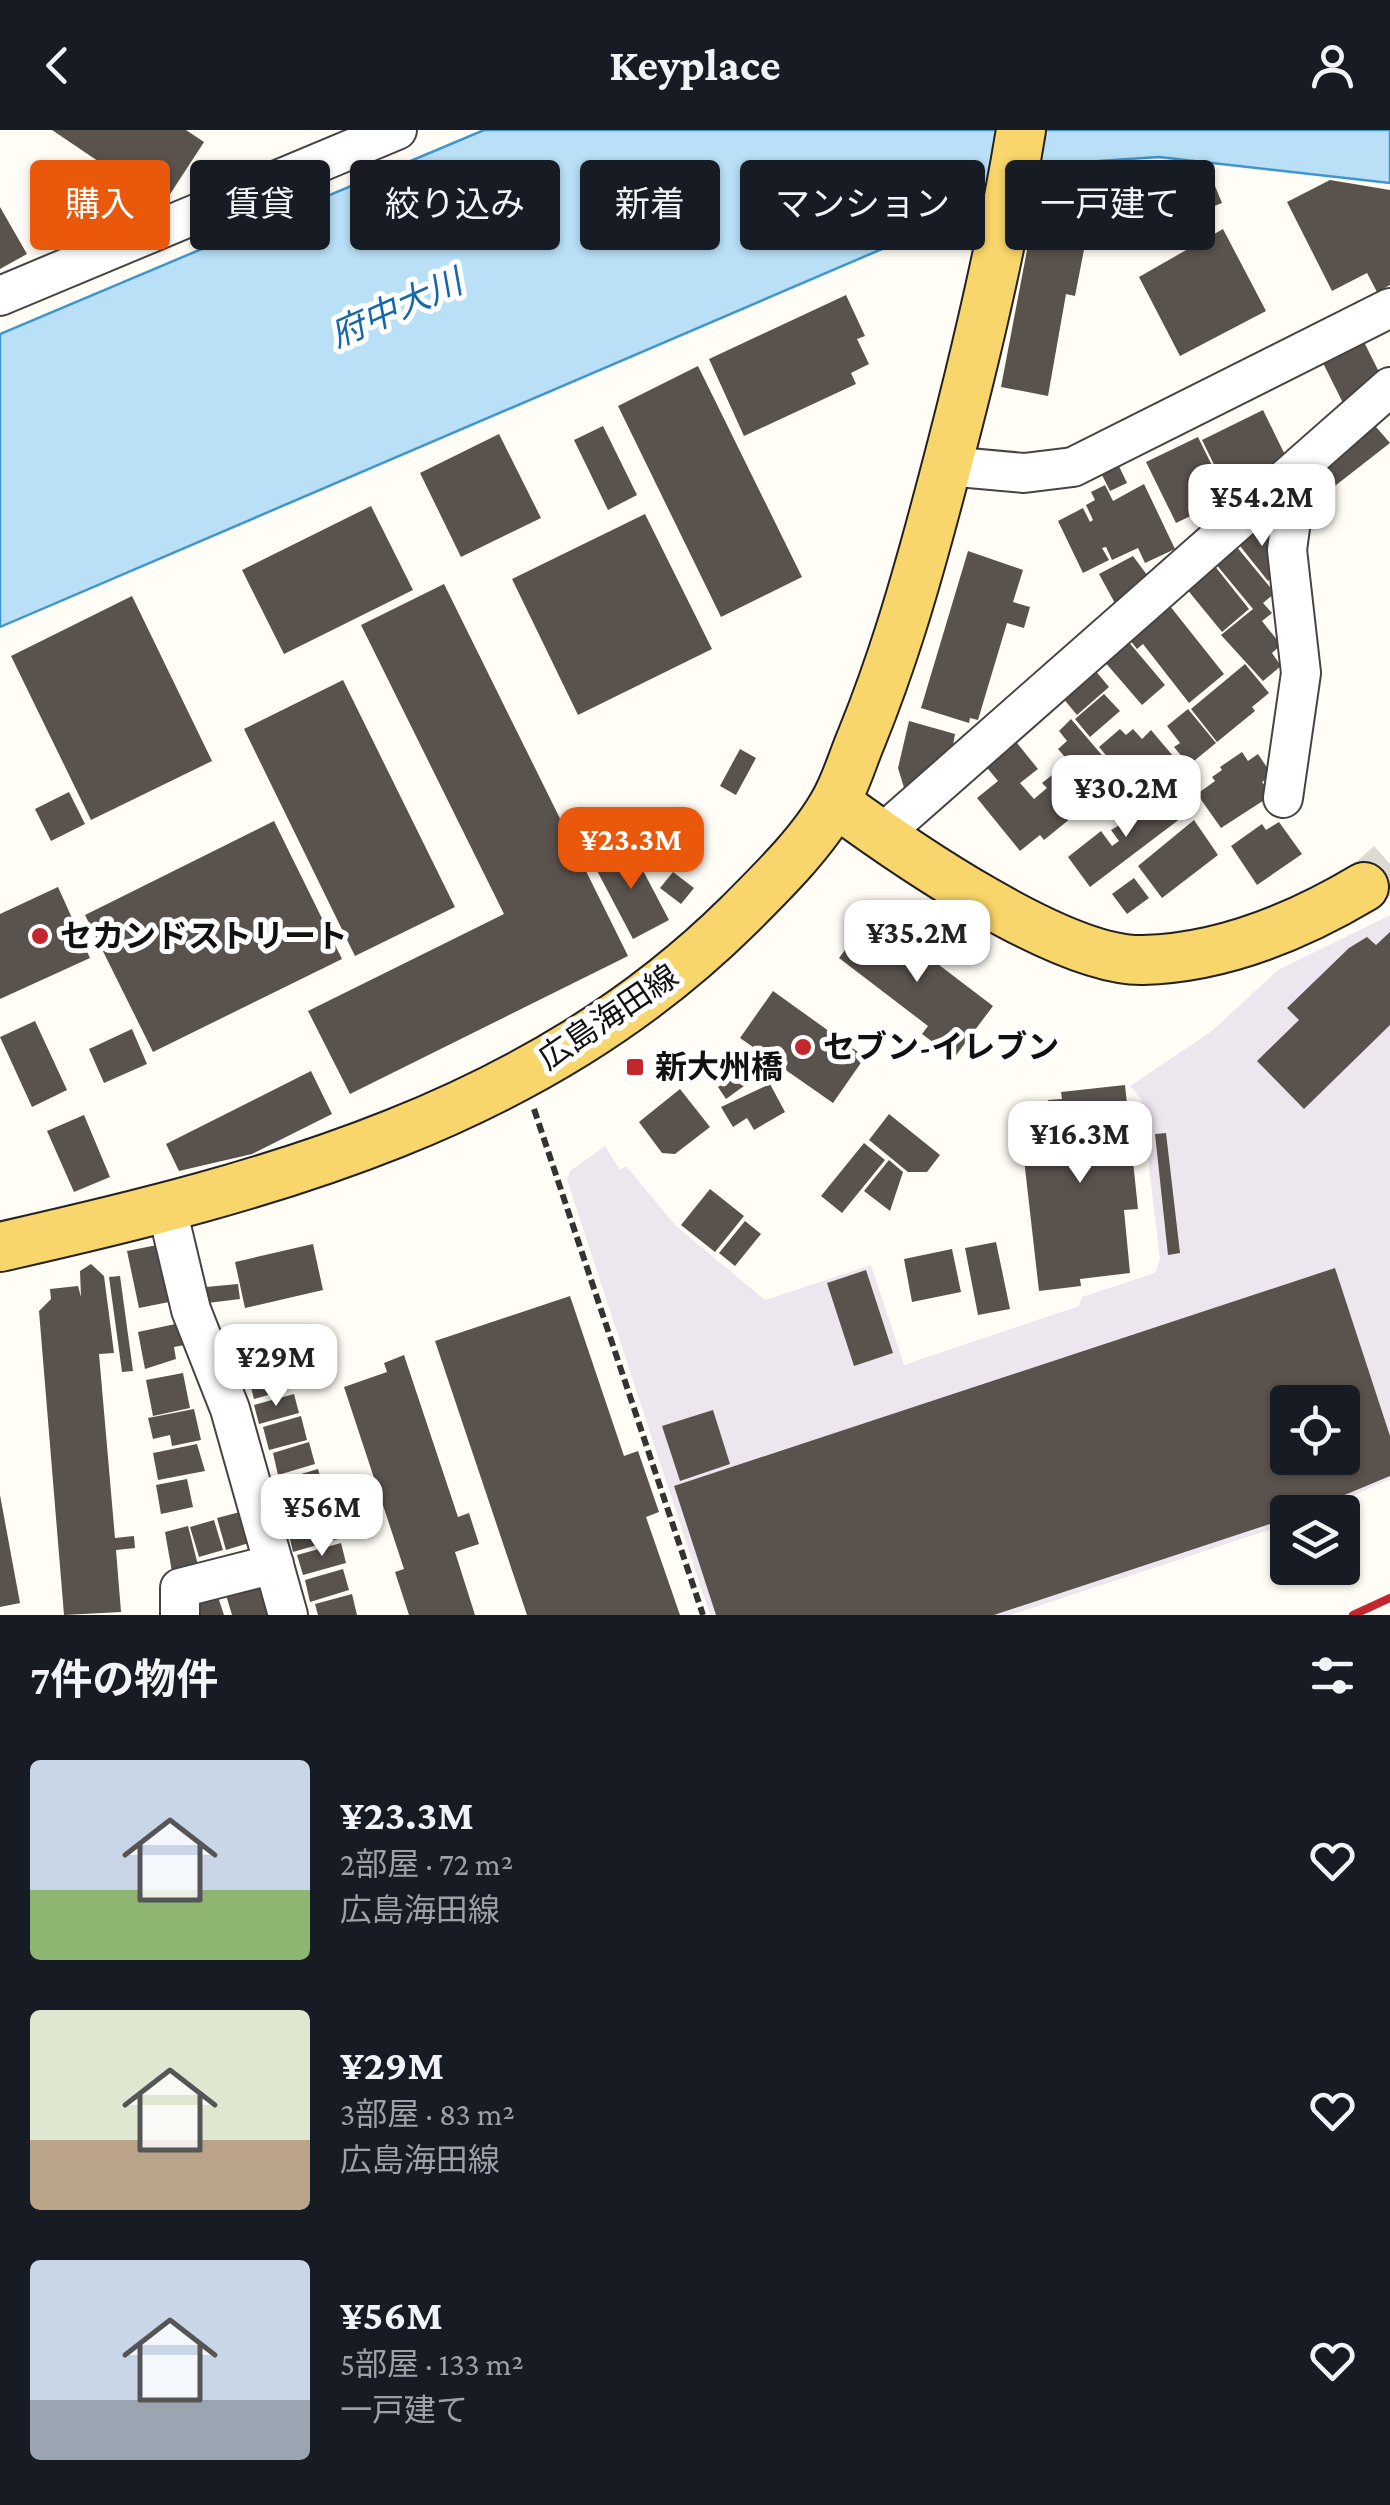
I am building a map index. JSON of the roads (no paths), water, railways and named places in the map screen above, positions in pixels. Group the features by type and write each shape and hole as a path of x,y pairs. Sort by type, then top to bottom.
{"main road":[{"name":"広島海田線","path":"0,1247 167,1210 299,1171 391,1136 520,1075 649,997 767,887 836,802 900,643 1009,205 1021,130"},
{"path":"836,802 881,835 994,904 1074,945 1140,960 1234,948 1324,911 1364,887"}],"street":[{"path":"0,296 376,134"},
{"path":"947,466 1024,473 1073,467 1390,308"},
{"path":"881,835 1390,386"},
{"path":"1278,484 1292,513 1287,550 1301,673 1284,798"},
{"path":"167,1210 191,1310 230,1409 288,1615"},
{"path":"180,1615 180,1588 274,1564"}],"water":[{"name":"府中大川","path":"484,130 1390,130 1390,183 1215,163 1215,160 1005,160 1005,198 985,205 985,160 740,160 740,250 880,250 0,627 0,334 199,250 330,250 330,195 350,186 350,250 560,250 560,160 413,160"}],"tunnel":[{"path":"1364,887 1390,864"}],"railway":[{"path":"1353,1615 1390,1598"}],"place":[{"name":"セカンドストリート","path":"40,936"},
{"name":"セブン-イレブン","path":"803,1047"},
{"name":"新大州橋","path":"635,1067"}]}
